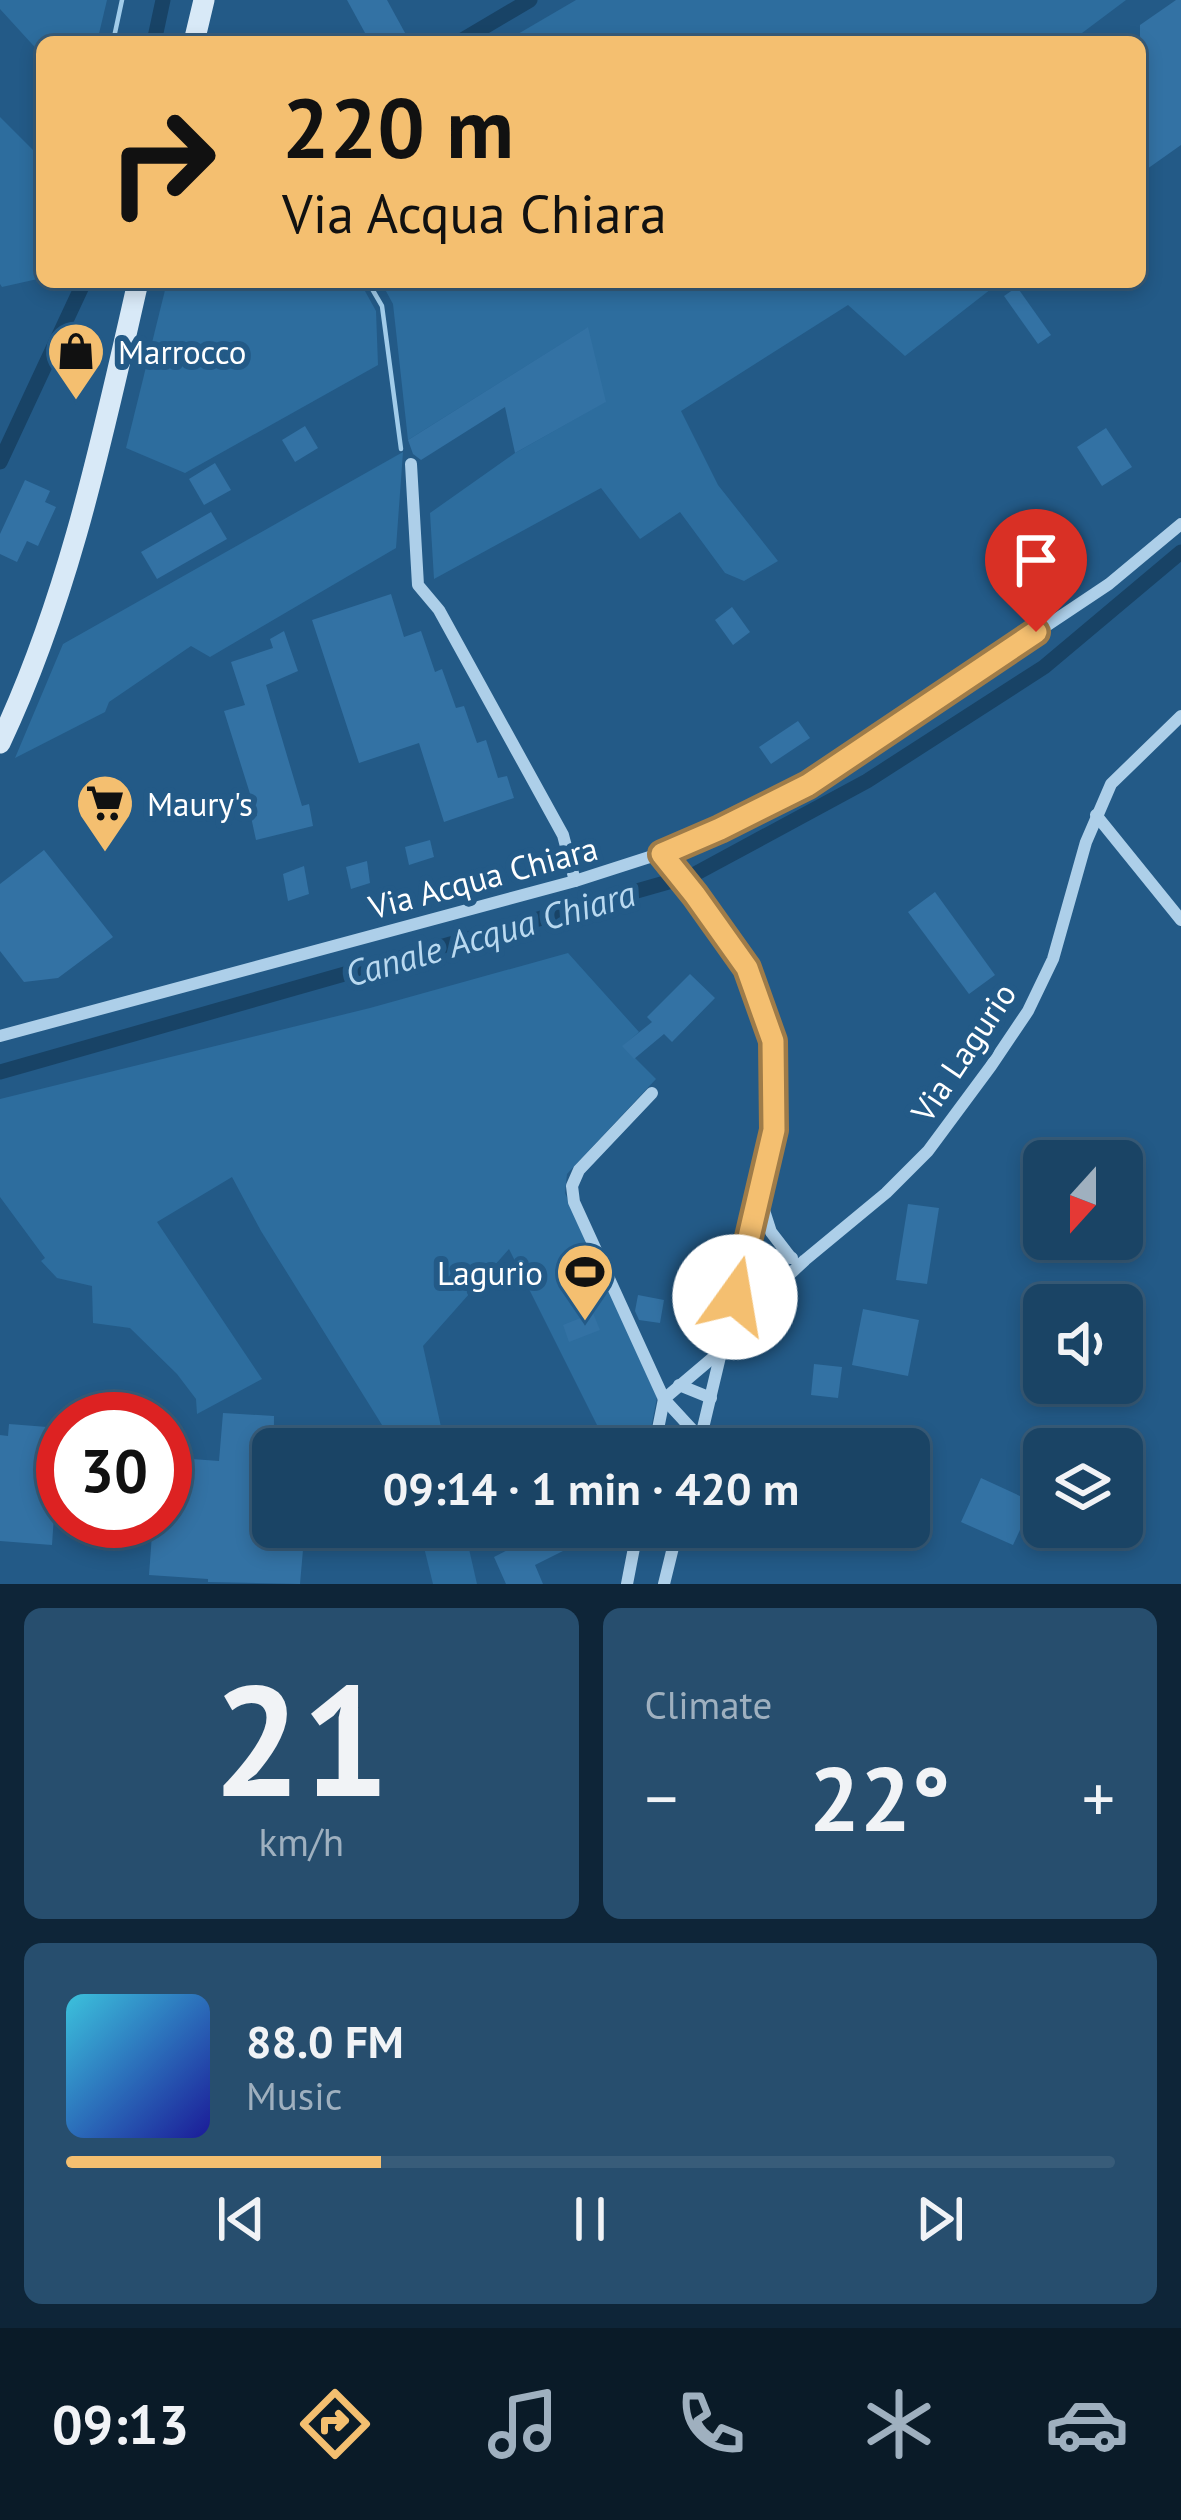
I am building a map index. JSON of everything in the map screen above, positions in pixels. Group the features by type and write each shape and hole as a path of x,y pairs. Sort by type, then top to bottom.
{"main road":[{"path":"195,36 204,0"},
{"path":"0,743 42,645 70,562 137,288"}],"street":[{"path":"411,464 418,585 439,610 563,835 575,881"},
{"name":"Via Acqua Chiara","path":"0,1036 575,881 662,854 720,829 808,785 1109,584 1181,524"},
{"name":"Via Lagurio","path":"728,1332 783,1280 798,1259 886,1193 928,1151 1028,1011 1053,959 1096,815 1112,784 1181,716"},
{"path":"1096,815 1181,920"},
{"path":"662,854 747,968 773,1041 774,1130 703,1428"},
{"path":"652,1094 579,1170 572,1186 574,1202 664,1399 689,1428"},
{"path":"760,1199 771,1232 798,1259"},
{"path":"745,1256 798,1259"},
{"path":"745,1256 783,1280"},
{"path":"658,1428 664,1399 723,1348"},
{"path":"679,1385 709,1404"},
{"path":"680,1414 709,1404"},
{"path":"627,1584 634,1548"},
{"path":"664,1584 673,1548"}],"shaded area":[{"path":"0,0 107,0 98,36 36,36 36,48 0,9"},
{"path":"576,0 1126,0 1078,36 514,36"},
{"path":"0,117 36,153 36,279 0,284"},
{"path":"166,288 363,288 376,311 378,365 185,473 126,448"},
{"path":"384,288 992,288 905,356 848,305 681,411 718,485 778,561 744,581 725,573 680,512 640,539 601,488 434,579 430,513 515,453 605,402 587,328 408,440 393,304"},
{"path":"403,452 396,548 210,657 191,646 109,702 105,712 15,758 63,644"},
{"path":"568,953 639,1032 623,1046 656,1079 567,1174 565,1193 657,1397 651,1428 598,1428 509,1249 423,1346 441,1428 384,1428 232,1177 157,1222 262,1379 197,1414 192,1392 130,1328 93,1323 92,1286 57,1278 0,1197 0,1099 370,1008"},
{"path":"424,1548 469,1548 477,1584 433,1584"}],"building":[{"path":"347,0 387,0 407,36 367,36"},
{"path":"1181,0 1181,145 1146,170 1146,36 1140,36 1140,25"},
{"path":"1018,288 1051,335 1038,344 1004,296"},
{"path":"588,327 606,402 515,453 505,407 421,460 413,454 408,440"},
{"path":"305,426 318,448 295,462 282,440"},
{"path":"1106,428 1132,467 1102,486 1077,447"},
{"path":"215,463 231,490 204,505 189,479"},
{"path":"25,480 50,491 45,502 56,507 38,546 27,541 17,562 0,554 0,534"},
{"path":"211,512 227,539 157,579 141,552"},
{"path":"391,594 404,637 421,631 435,672 442,669 456,708 464,706 477,743 486,740 498,778 507,776 514,798 444,822 419,743 359,763 312,620"},
{"path":"732,607 750,632 733,645 715,620"},
{"path":"284,631 298,671 266,685 302,806 309,804 313,826 256,840 251,817 257,816 224,711 245,705 231,662 273,648 270,639"},
{"path":"798,721 810,738 771,764 759,747"},
{"path":"430,840 434,857 409,865 405,847"},
{"path":"44,850 113,937 58,978 24,982 0,951 0,884"},
{"path":"367,861 370,883 351,889 346,867"},
{"path":"304,866 309,894 288,901 283,874"},
{"path":"935,892 995,975 969,994 908,912"},
{"path":"690,974 715,998 672,1042 664,1034 634,1059 622,1046 652,1022 647,1017"},
{"path":"908,1204 939,1208 927,1284 896,1280"},
{"path":"638,1295 664,1300 660,1323 639,1320 635,1311"},
{"path":"863,1309 919,1320 908,1376 852,1365"},
{"path":"593,1313 600,1330 569,1342 563,1325"},
{"path":"814,1364 842,1367 838,1398 811,1395"},
{"path":"223,1413 274,1416 274,1428 252,1428 252,1548 303,1548 300,1584 149,1575 151,1548 192,1548 192,1459 219,1461"},
{"path":"9,1424 36,1426 36,1544 0,1541 0,1435 8,1436"},
{"path":"981,1478 1023,1497 1023,1524 1013,1545 961,1522"},
{"path":"512,1548 569,1548 535,1565 543,1584 506,1584 494,1557"}],"waterway":[{"path":"114,36 122,0"},
{"path":"155,36 163,0"},
{"path":"469,36 530,0"},
{"path":"0,462 81,288"},
{"path":"372,288 382,306 401,449"},
{"name":"Canale Acqua Chiara","path":"0,1072 693,875 867,781 1044,667 1181,552"}],"place":[{"name":"Marrocco","path":"76,402"},
{"name":"Maury's","path":"105,854"},
{"name":"Lagurio","path":"585,1323"}],"route":[{"path":"735,1297 774,1130 773,1041 747,968 662,854 808,785 1036,632"}]}
